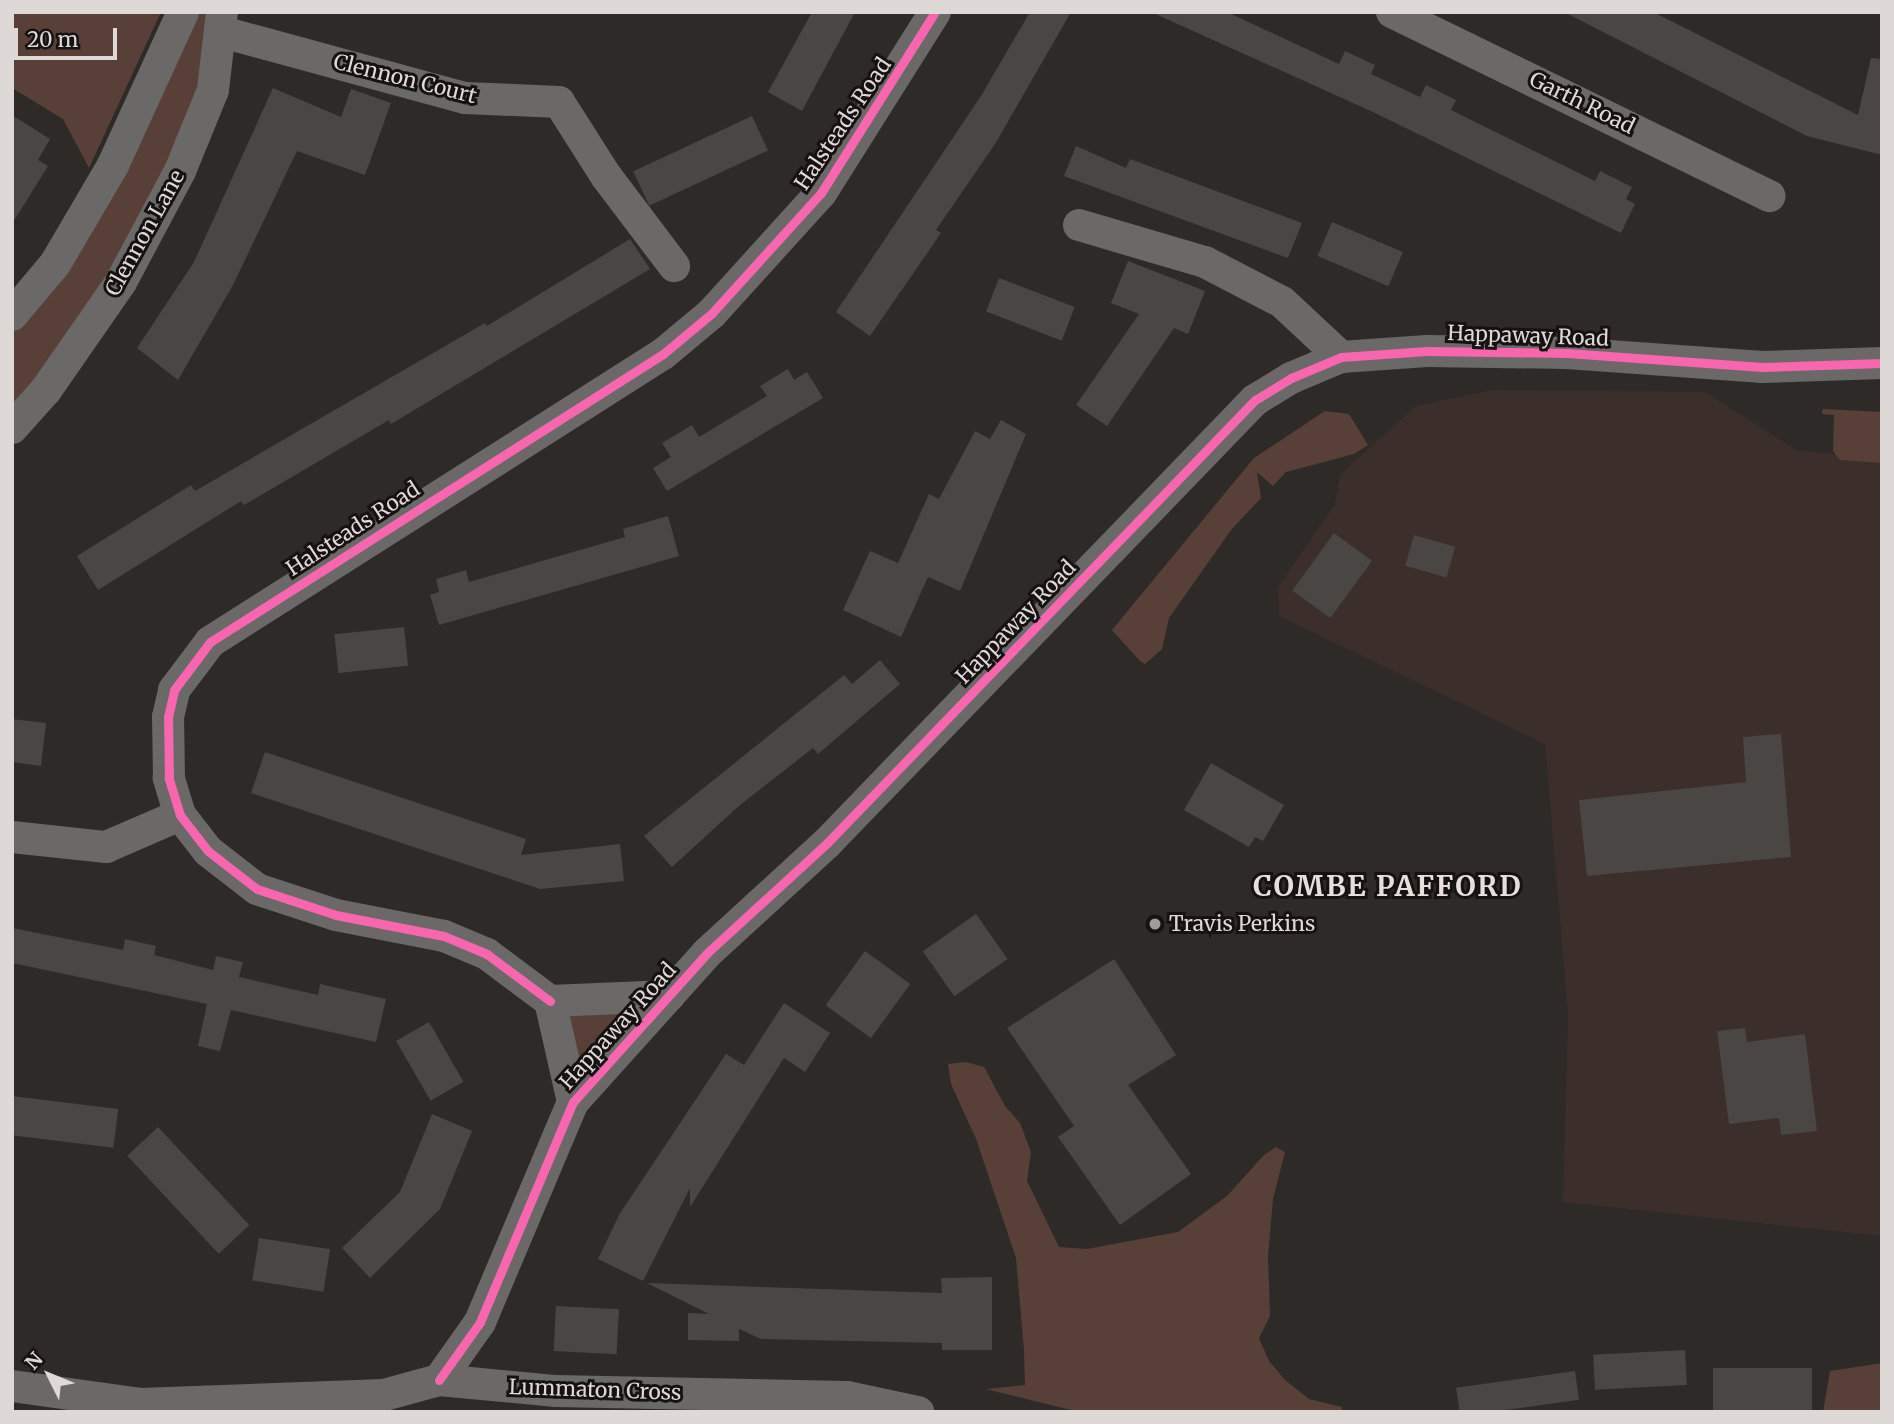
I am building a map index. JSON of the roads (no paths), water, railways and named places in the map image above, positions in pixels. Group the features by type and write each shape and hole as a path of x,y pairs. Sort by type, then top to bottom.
{"street":[{"path":"12,316 55,264 113,165 183,12"},
{"name":"Halsteads Road","path":"550,1001 487,954 444,936 336,915 257,889 208,851 180,815 169,778 168,718 174,690 210,642 663,354 712,313 821,193 935,12"},
{"name":"Garth Road","path":"1392,12 1770,196"},
{"name":"Clennon Court","path":"222,22 465,98 559,102 606,176 674,266"},
{"name":"Clennon Lane","path":"12,428 46,390 121,282 180,171 213,90 222,22"},
{"path":"1079,225 1205,262 1282,302 1341,357"},
{"name":"Happaway Road","path":"439,1380 480,1322 573,1102 707,953 827,843 1255,400 1291,378 1341,357 1483,352 1567,353 1762,367 1882,363"},
{"path":"12,837 106,847 180,815"},
{"path":"573,1102 550,1001 669,996"},
{"path":"12,1386 140,1404 384,1395 439,1380"},
{"name":"Lummaton Cross","path":"439,1380 556,1391 847,1397 918,1412"}],"place":[{"name":"Travis Perkins","path":"1155,924"}],"district":[{"name":"COMBE PAFFORD","path":"1388,886"}]}
